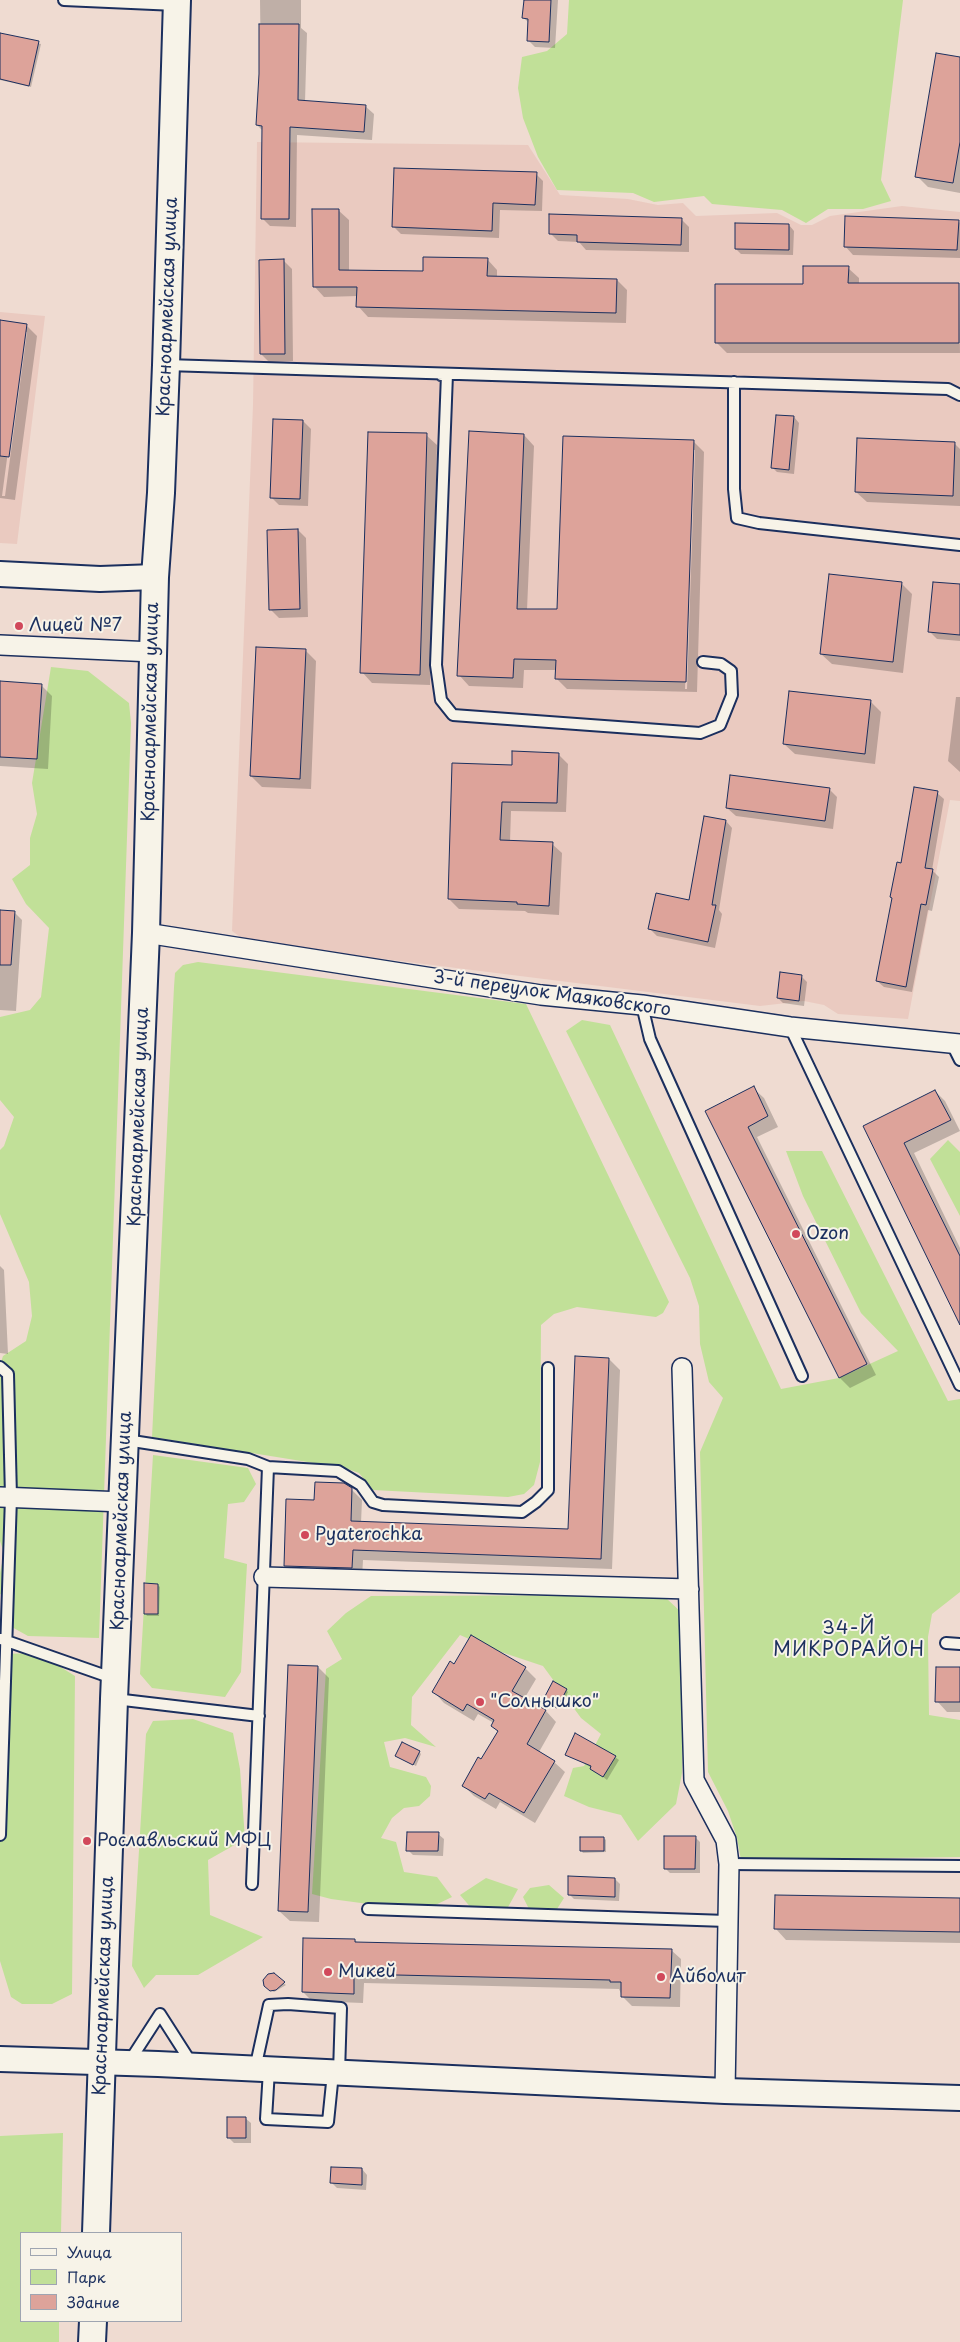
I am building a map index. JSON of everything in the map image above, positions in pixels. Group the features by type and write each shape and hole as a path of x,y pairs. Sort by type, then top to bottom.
{"main road":[{"name":"Красноармейская улица","path":"96,2232 115,1689 146,933 155,577 161,493 166,365 177,3"},
{"path":"92,2342 93,2322"}],"street":[{"path":"0,574 100,579 155,577"},
{"path":"0,645 153,652"},
{"name":"3-й переулок Маяковского","path":"146,933 541,995 642,1005 957,1049"},
{"path":"682,1368 694,1780 726,1840 729,1864 725,2091"},
{"path":"6,1497 123,1502"},
{"path":"264,1577 689,1588"},
{"path":"0,2059 129,2063 725,2091 960,2098"}],"lane":[{"path":"64,0 177,3"},
{"path":"166,365 948,389 960,395"},
{"path":"414,379 447,374"},
{"path":"447,374 436,665 442,700 453,715 700,733 720,725 732,694 731,671 721,664 703,662"},
{"path":"734,382 734,490 737,518 758,523 960,545"},
{"path":"642,1005 650,1039 802,1376"},
{"path":"790,1027 960,1386"},
{"path":"0,1367 8,1374 0,1835"},
{"path":"126,1440 248,1459 268,1467 338,1471 361,1485 373,1502 383,1504 522,1512 548,1490 548,1368"},
{"path":"252,1884 268,1467"},
{"path":"3,1640 115,1689 259,1716"},
{"path":"946,1643 960,1644"},
{"path":"729,1864 960,1866"},
{"path":"368,1908 727,1921"},
{"path":"288,2004 341,2008 336,2073 328,2122 266,2119 262,2069 269,2005 288,2004"},
{"path":"129,2063 160,2014 193,2066"}],"shaded area":[{"path":"257,142 528,145 560,195 628,199 658,205 683,203 696,216 777,213 801,225 812,225 830,216 902,206 960,212 960,801 950,800 908,1019 838,1014 824,1005 804,1001 760,1006 328,952 243,939 232,931 253,405"},
{"path":"0,312 45,316 17,544 0,543"}],"green space":[{"path":"569,0 903,0 881,180 891,201 863,209 828,209 806,223 782,210 712,204 704,196 654,202 633,193 557,190 538,157 523,118 518,88 522,57 547,51 567,34"},
{"path":"51,667 88,671 129,703 131,723 99,1638 28,1636 10,1626 11,1600 0,1594 0,1573 4,1553 0,1541 0,1365 3,1356 26,1341 32,1316 29,1282 0,1214 0,1150 4,1146 14,1117 0,1100 0,1017 30,1010 41,997 49,928 26,904 12,879 30,865 30,838 37,814 32,783"},
{"path":"198,962 526,1004 669,1302 663,1313 656,1317 577,1307 554,1314 541,1325 540,1462 534,1485 524,1494 508,1497 373,1490 359,1473 345,1468 152,1437 175,973 183,965"},
{"path":"582,1020 610,1025 781,1389 839,1378 898,1351 861,1313 803,1196 786,1151 822,1151 948,1401 960,1399 960,1592 932,1614 928,1637 929,1715 960,1720 960,1857 741,1860 737,1838 728,1811 708,1772 700,1452 723,1398 709,1382 700,1344 699,1306 690,1278 566,1031"},
{"path":"948,1140 960,1152 960,1216 930,1159"},
{"path":"153,1455 248,1468 256,1484 244,1502 228,1504 224,1558 247,1564 241,1672 225,1697 152,1688 140,1674"},
{"path":"648,1595 666,1598 682,1613 682,1773 676,1804 638,1841 621,1815 589,1807 564,1796 573,1768 584,1766 601,1734 581,1718 543,1666 492,1649 460,1635 412,1697 411,1725 436,1747 405,1738 384,1742 390,1767 426,1777 431,1786 430,1796 419,1806 404,1808 392,1818 381,1838 396,1842 404,1872 437,1877 452,1897 427,1909 391,1907 331,1899 312,1894 326,1669 342,1659 327,1631 346,1613 371,1596"},
{"path":"38,1653 75,1676 72,1994 52,2004 22,2004 11,1997 0,1961 0,1654"},
{"path":"193,1719 233,1733 240,1769 245,1839 208,1860 210,1915 263,1937 198,1975 156,1975 144,1988 132,1966 146,1734 153,1721"},
{"path":"486,1878 518,1889 507,1909 473,1910 460,1895"},
{"path":"549,1885 564,1898 557,1909 529,1909 523,1897 530,1888"},
{"path":"63,2133 61,2232 20,2232 20,2322 59,2322 59,2342 0,2342 0,2136"}],"building":[{"path":"524,0 551,0 549,42 527,41 528,19 522,18"},
{"path":"259,24 299,24 298,100 366,105 364,132 290,127 289,219 261,219 262,126 256,125"},
{"path":"0,33 39,41 29,86 0,79"},
{"path":"936,53 960,57 960,142 953,183 915,177"},
{"path":"394,168 537,172 535,205 493,203 492,231 392,227"},
{"path":"312,209 339,209 339,270 423,271 423,257 488,258 487,276 617,279 616,313 356,307 357,287 313,287"},
{"path":"549,214 682,218 681,245 577,242 577,235 549,234"},
{"path":"845,216 959,220 957,250 844,247"},
{"path":"735,223 789,224 789,250 735,249"},
{"path":"284,259 285,354 260,354 259,260"},
{"path":"803,266 849,266 848,283 959,283 959,343 715,343 715,284 803,284"},
{"path":"0,320 27,324 9,457 0,456"},
{"path":"776,415 794,416 789,470 771,468"},
{"path":"273,419 303,420 300,499 270,498"},
{"path":"469,431 524,434 517,609 557,609 563,436 694,440 686,682 555,679 556,660 514,659 513,678 457,676"},
{"path":"368,432 427,433 420,675 360,673"},
{"path":"857,438 955,442 953,496 855,492"},
{"path":"298,529 300,609 269,610 267,530"},
{"path":"829,574 902,582 893,662 820,654"},
{"path":"933,582 960,584 960,635 928,632"},
{"path":"256,647 306,649 300,779 250,776"},
{"path":"0,681 42,684 37,759 0,757"},
{"path":"789,691 871,700 865,754 783,744"},
{"path":"512,751 559,753 557,803 502,802 500,840 553,842 549,906 517,904 517,902 448,899 452,763 512,765"},
{"path":"730,775 830,788 825,821 726,808"},
{"path":"914,787 938,791 925,868 933,869 926,905 921,904 906,987 876,981 892,898 890,897 897,862 901,863"},
{"path":"704,816 726,820 712,905 716,905 708,942 648,929 656,893 689,900"},
{"path":"0,910 15,911 11,965 0,965"},
{"path":"780,972 802,975 799,1001 777,998"},
{"path":"754,1086 768,1116 748,1127 867,1364 839,1378 705,1111"},
{"path":"935,1090 951,1120 904,1143 960,1256 960,1325 863,1126"},
{"path":"575,1356 609,1358 601,1559 353,1550 352,1568 284,1566 286,1499 314,1500 315,1482 344,1483 352,1488 351,1521 568,1529"},
{"path":"144,1583 158,1584 158,1614 144,1614"},
{"path":"471,1635 526,1667 512,1691 546,1710 527,1744 555,1761 524,1813 489,1793 485,1799 462,1786 478,1757 481,1759 498,1731 491,1726 494,1720 467,1704 463,1711 432,1692 450,1661 454,1664"},
{"path":"288,1665 318,1666 308,1912 278,1911"},
{"path":"936,1667 960,1667 960,1702 935,1702"},
{"path":"553,1681 567,1689 557,1708 543,1700"},
{"path":"575,1733 616,1756 603,1777 590,1769 591,1766 565,1755"},
{"path":"402,1742 420,1751 413,1765 395,1756"},
{"path":"407,1832 439,1832 438,1851 406,1851"},
{"path":"664,1836 696,1836 695,1869 664,1869"},
{"path":"580,1837 604,1837 604,1851 580,1851"},
{"path":"568,1876 615,1878 615,1897 568,1895"},
{"path":"775,1895 960,1898 960,1932 774,1929"},
{"path":"303,1938 355,1939 355,1942 672,1949 670,1998 621,1997 621,1982 610,1982 610,1980 354,1974 354,1994 302,1992"},
{"path":"274,1973 285,1982 276,1990 270,1991 264,1986 263,1980 268,1974"},
{"path":"227,2117 246,2117 246,2138 227,2138"},
{"path":"331,2167 362,2168 362,2185 330,2183"}],"place":[{"name":"Лицей №7","path":"19,626"},
{"name":"Ozon","path":"796,1234"},
{"name":"Pyaterochka","path":"305,1535"},
{"name":"\"Солнышко\"","path":"480,1702"},
{"name":"Рославльский МФЦ","path":"87,1841"},
{"name":"Микей","path":"328,1972"},
{"name":"Айболит","path":"661,1977"}],"district":[{"name":"34-Й МИКРОРАЙОН","path":"849,1640"}]}
